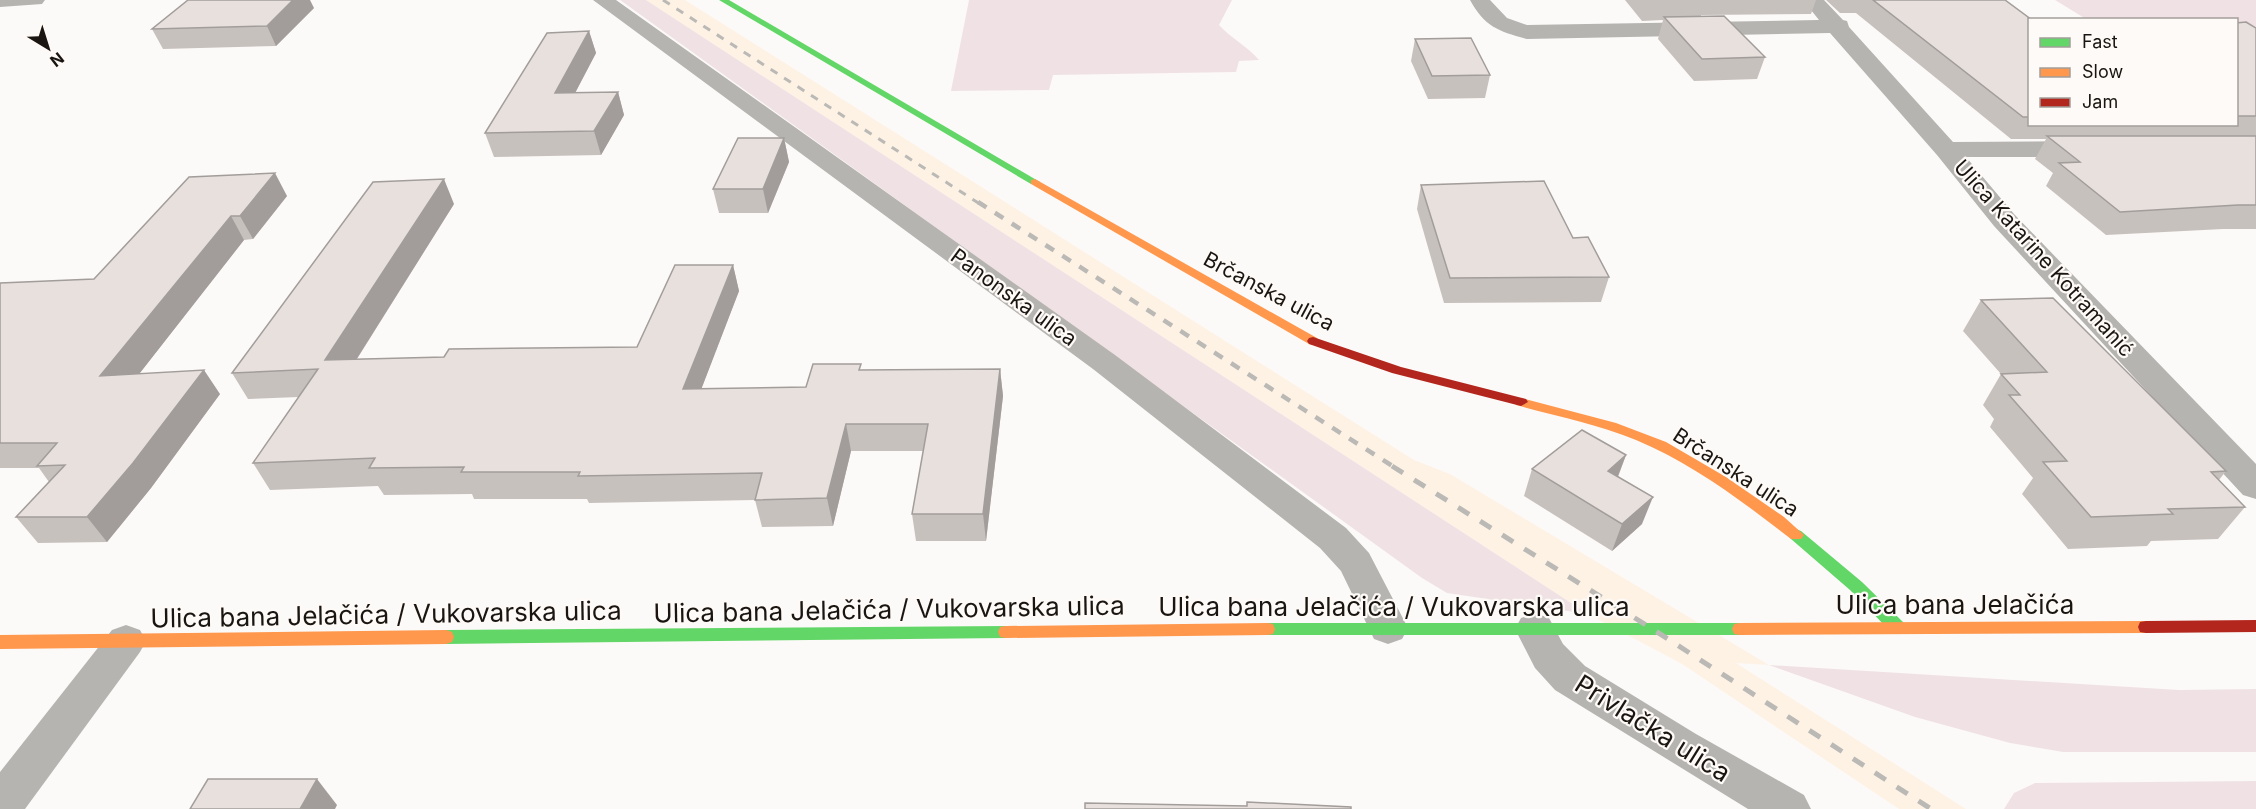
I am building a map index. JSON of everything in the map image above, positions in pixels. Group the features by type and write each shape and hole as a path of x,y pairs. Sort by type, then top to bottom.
{"main road":[{"name":"Brčanska ulica","path":"723,0 1265,316 1320,344 1419,377 1482,391 1630,433 1683,458 1751,502 1819,552 1868,595 1898,628"},
{"name":"Ulica bana Jelačića","path":"1654,630 2256,626"},
{"name":"Ulica bana Jelačića / Vukovarska ulica","path":"0,642 1388,628 1654,630"}],"street":[{"path":"0,1 35,0"},
{"name":"Panonska ulica","path":"603,0 1104,362 1334,538 1356,563 1388,628"},
{"path":"1480,0 1488,15 1504,26 1527,32 1839,26"},
{"path":"1813,0 1839,26 1946,150"},
{"name":"Ulica Katarine Kotramanić","path":"1946,150 2106,149"},
{"name":"Ulica Katarine Kotramanić","path":"1946,150 2004,220 2256,486"},
{"name":"Privlačka ulica","path":"1535,629 1549,656 1570,678 1681,747 1788,809"},
{"path":"0,807 126,640"}],"shaded area":[{"path":"620,0 646,0 1588,614 1447,593 1422,578"},
{"path":"646,0 685,0 1414,460 1450,474 1769,665 1736,663 1966,809 1899,809 1682,664 1588,614"},
{"path":"969,0 1232,0 1219,25 1259,60 1239,61 1236,72 1053,75 1049,90 951,91"},
{"path":"2055,0 2256,0 2256,36 2238,36 2238,18 2084,18"},
{"path":"1769,665 2179,690 2256,689 2256,752 2063,752 2010,743 1915,717"},
{"path":"2256,781 2256,809 2004,809 2014,793 2035,783"}],"building":[{"path":"188,0 293,0 267,26 152,29"},
{"path":"1873,0 2005,0 2029,18 2028,117 2023,117"},
{"path":"1724,16 1765,57 1702,59 1664,17"},
{"path":"2246,22 2256,28 2256,116 2238,116 2238,23"},
{"path":"589,31 555,93 618,92 594,131 485,133 547,33"},
{"path":"1471,38 1490,75 1432,76 1415,39"},
{"path":"2047,136 2256,136 2256,205 2120,212 2059,163 2080,162"},
{"path":"738,138 784,138 763,189 713,189"},
{"path":"275,173 240,216 231,216 100,376 204,370 133,463 87,517 16,517 65,465 37,466 57,443 0,443 0,283 94,279 189,177"},
{"path":"444,179 325,360 444,357 449,349 637,347 675,265 733,265 683,389 806,387 813,364 861,364 859,370 1000,369 983,514 912,514 928,424 846,424 827,498 755,500 762,473 578,476 580,472 461,472 464,467 369,468 375,458 253,463 318,369 232,373 373,182"},
{"path":"1544,181 1573,238 1588,237 1609,277 1450,278 1421,185"},
{"path":"2053,298 2226,471 2211,472 2245,507 2168,509 2173,514 2091,517 2043,462 2067,461 2009,395 2020,395 2001,374 2047,372 1981,300"},
{"path":"1582,430 1626,455 1608,471 1653,497 1622,524 1532,469"},
{"path":"208,779 317,779 300,809 190,809"},
{"path":"1247,802 1351,807 1351,809 1085,809 1085,803 1247,806"}],"railway":[{"path":"663,0 980,204"},
{"path":"978,202 1394,467"},
{"path":"1392,466 1654,630 1931,809"}],"traffic: fast":[{"path":"723,0 1035,182"},
{"path":"1796,535 1856,586 1898,628"},
{"path":"1267,629 1740,629"},
{"path":"446,637 1006,632"}],"traffic: slow":[{"path":"1035,182 1313,341"},
{"path":"1521,402 1611,426 1661,446 1721,480 1796,535"},
{"path":"1740,629 2146,627"},
{"path":"1006,632 1267,629"},
{"path":"0,642 446,637"}],"traffic: jam":[{"path":"1313,341 1397,370 1521,402"},
{"path":"2146,627 2256,626"}]}
